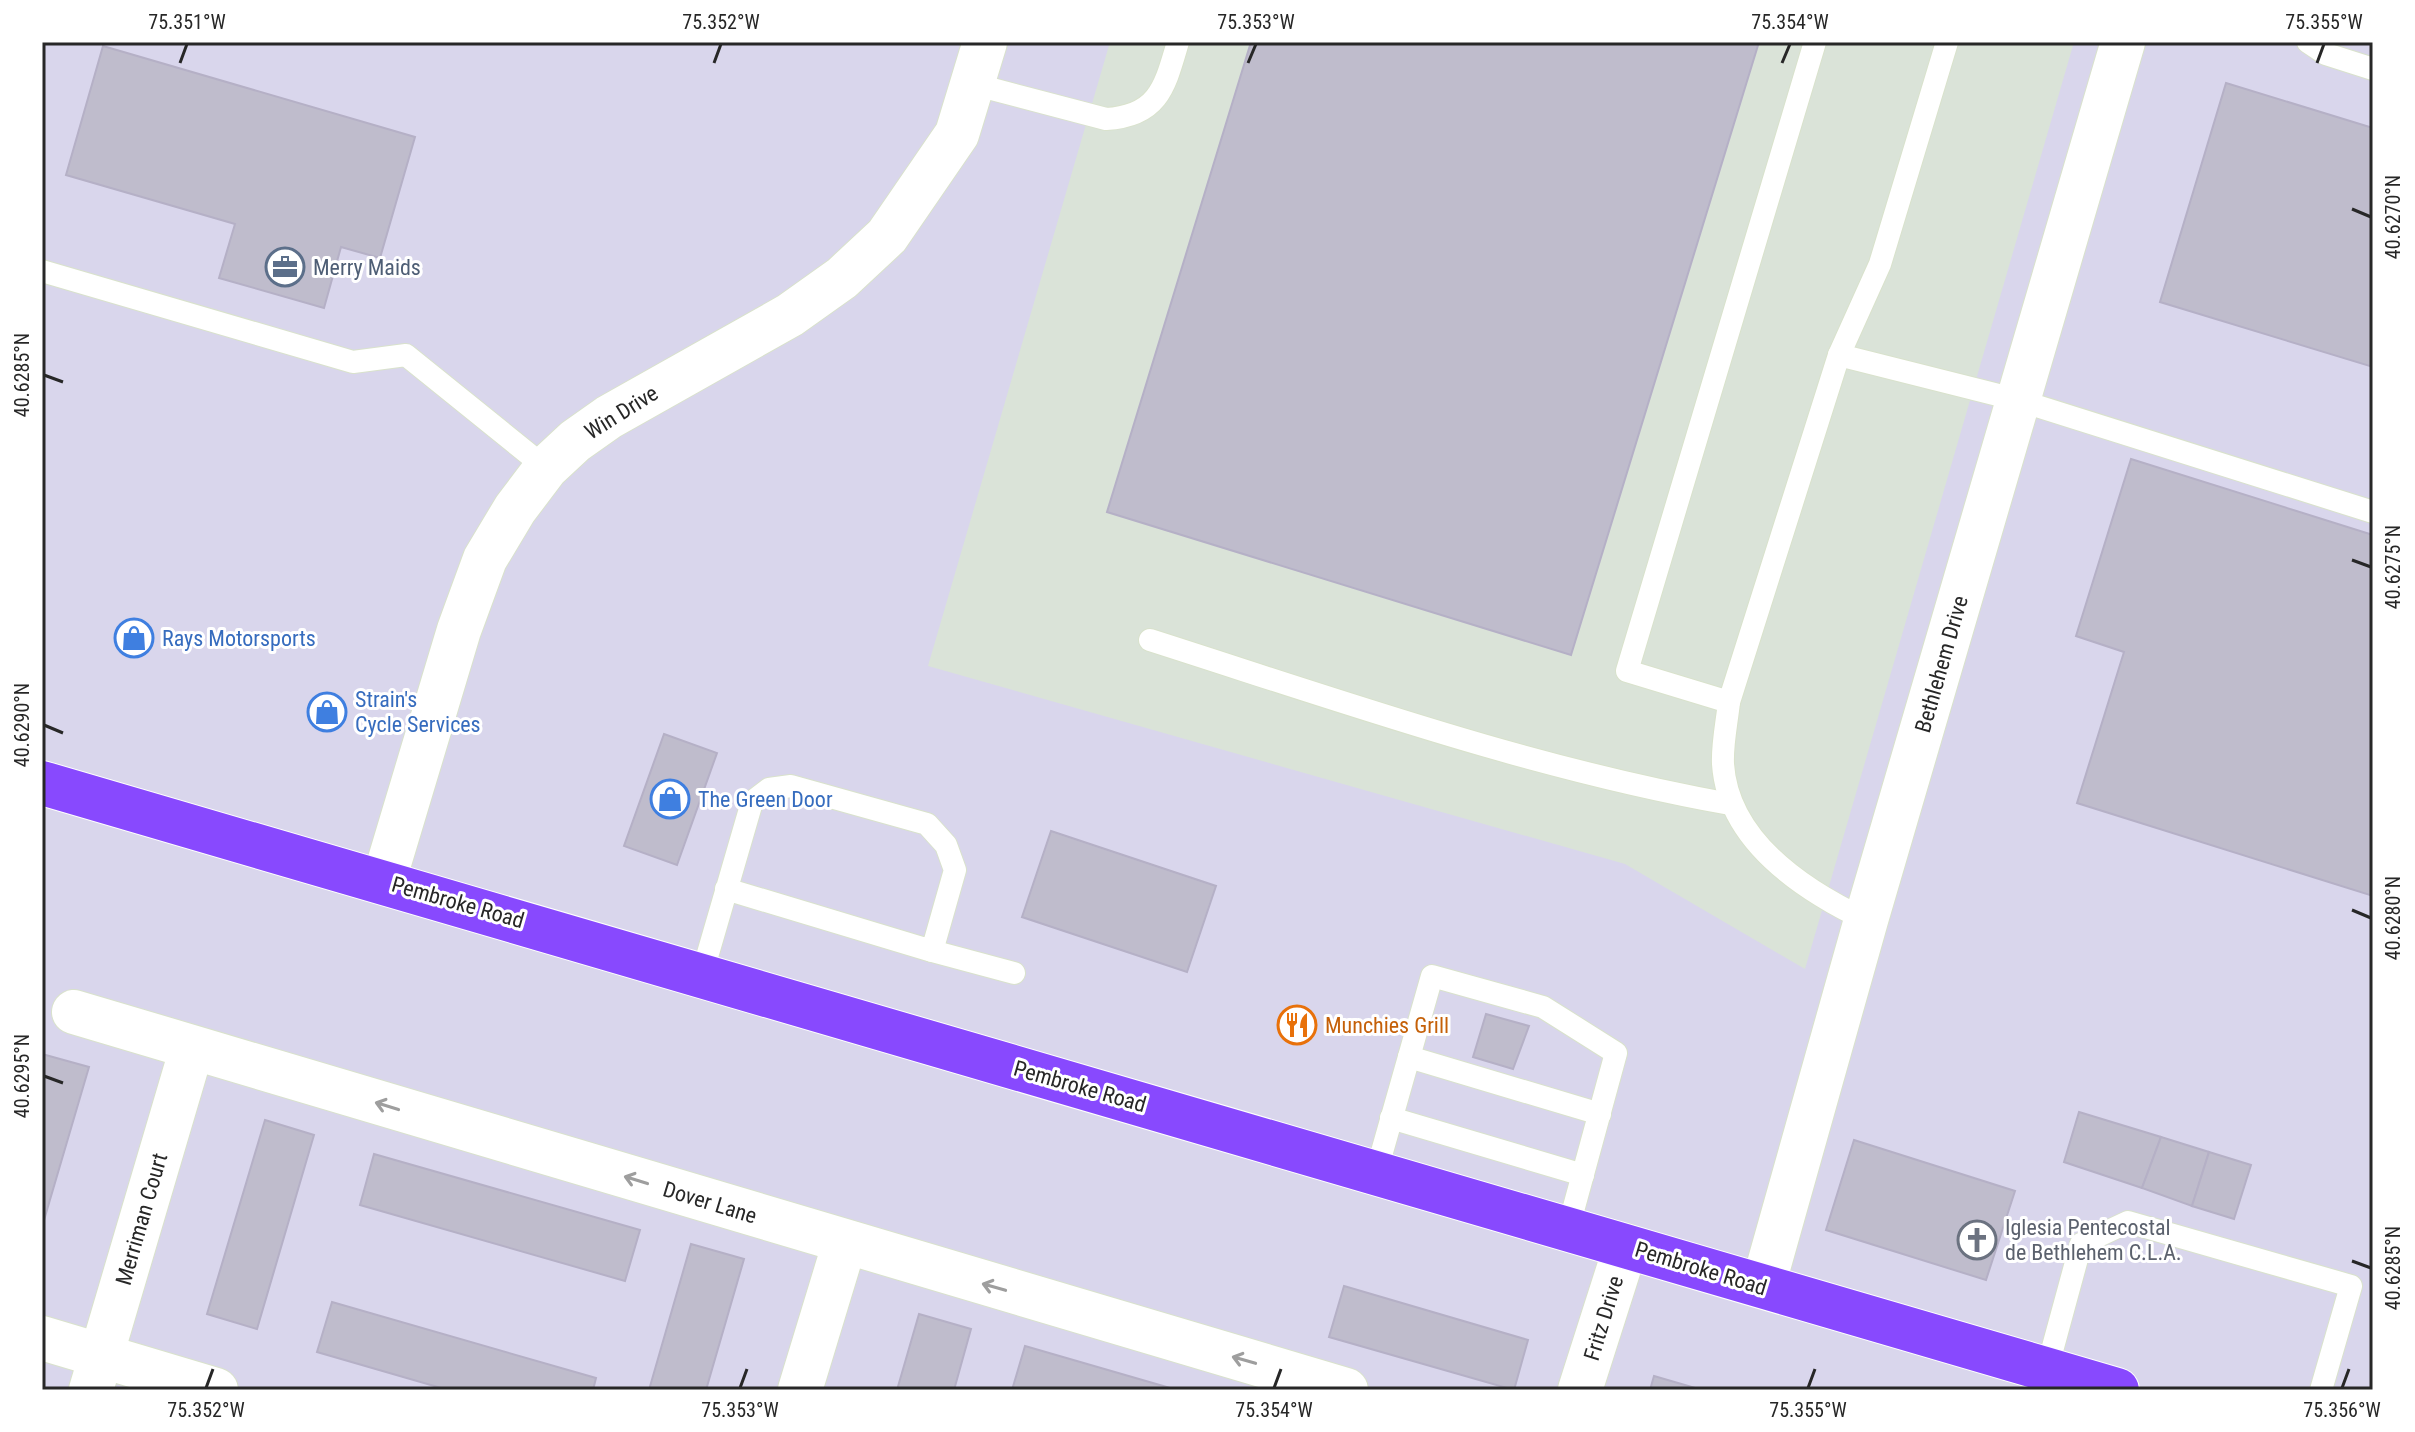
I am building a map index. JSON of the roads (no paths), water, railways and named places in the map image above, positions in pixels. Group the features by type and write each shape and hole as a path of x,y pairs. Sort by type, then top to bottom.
{"main road":[{"name":"Pembroke Road","path":"42,783 384,880 2117,1390"}],"street":[{"name":"Win Drive","path":"384,880 459,630 485,559 515,509 546,468 609,417 790,315 842,278 887,236 957,134 985,42"},
{"name":"Bethlehem Drive","path":"1763,1286 1866,920 2123,42"},
{"name":"Dover Lane","path":"74,1012 1346,1390"},
{"name":"Merriman Court","path":"96,1373 192,1048"},
{"path":"800,1390 845,1242"},
{"name":"Fritz Drive","path":"1580,1390 1626,1246"},
{"path":"42,1338 96,1373 216,1390"}],"lane":[{"path":"973,84 1106,119 1129,118 1153,104 1167,79 1178,42"},
{"path":"1729,702 1627,671 1815,42"},
{"path":"1866,920 1832,904 1776,865 1730,804 1723,763 1729,702 1839,355 1880,264 1947,42"},
{"path":"2308,42 2326,54 2373,69"},
{"path":"42,271 353,362 406,355 546,468"},
{"path":"1839,355 2018,400 2373,512"},
{"path":"1150,640 1359,707 1622,783 1730,804"},
{"path":"702,974 752,802 769,789 791,786 927,824 946,845 955,870 932,951"},
{"path":"726,889 1014,973"},
{"path":"1376,1173 1432,976 1543,1007 1616,1053 1568,1229"},
{"path":"1409,1057 1600,1114"},
{"path":"1391,1118 1583,1175"},
{"path":"2047,1369 2081,1244 2128,1222 2351,1286 2321,1390"}],"place":[{"name":"Merry Maids","path":"285,267"},
{"name":"Rays Motorsports","path":"134,638"},
{"name":"Strain's Cycle Services","path":"327,712"},
{"name":"The Green Door","path":"670,799"},
{"name":"Munchies Grill","path":"1297,1025"},
{"name":"Iglesia Pentecostal de Bethlehem C.L.A.","path":"1977,1240"}]}
